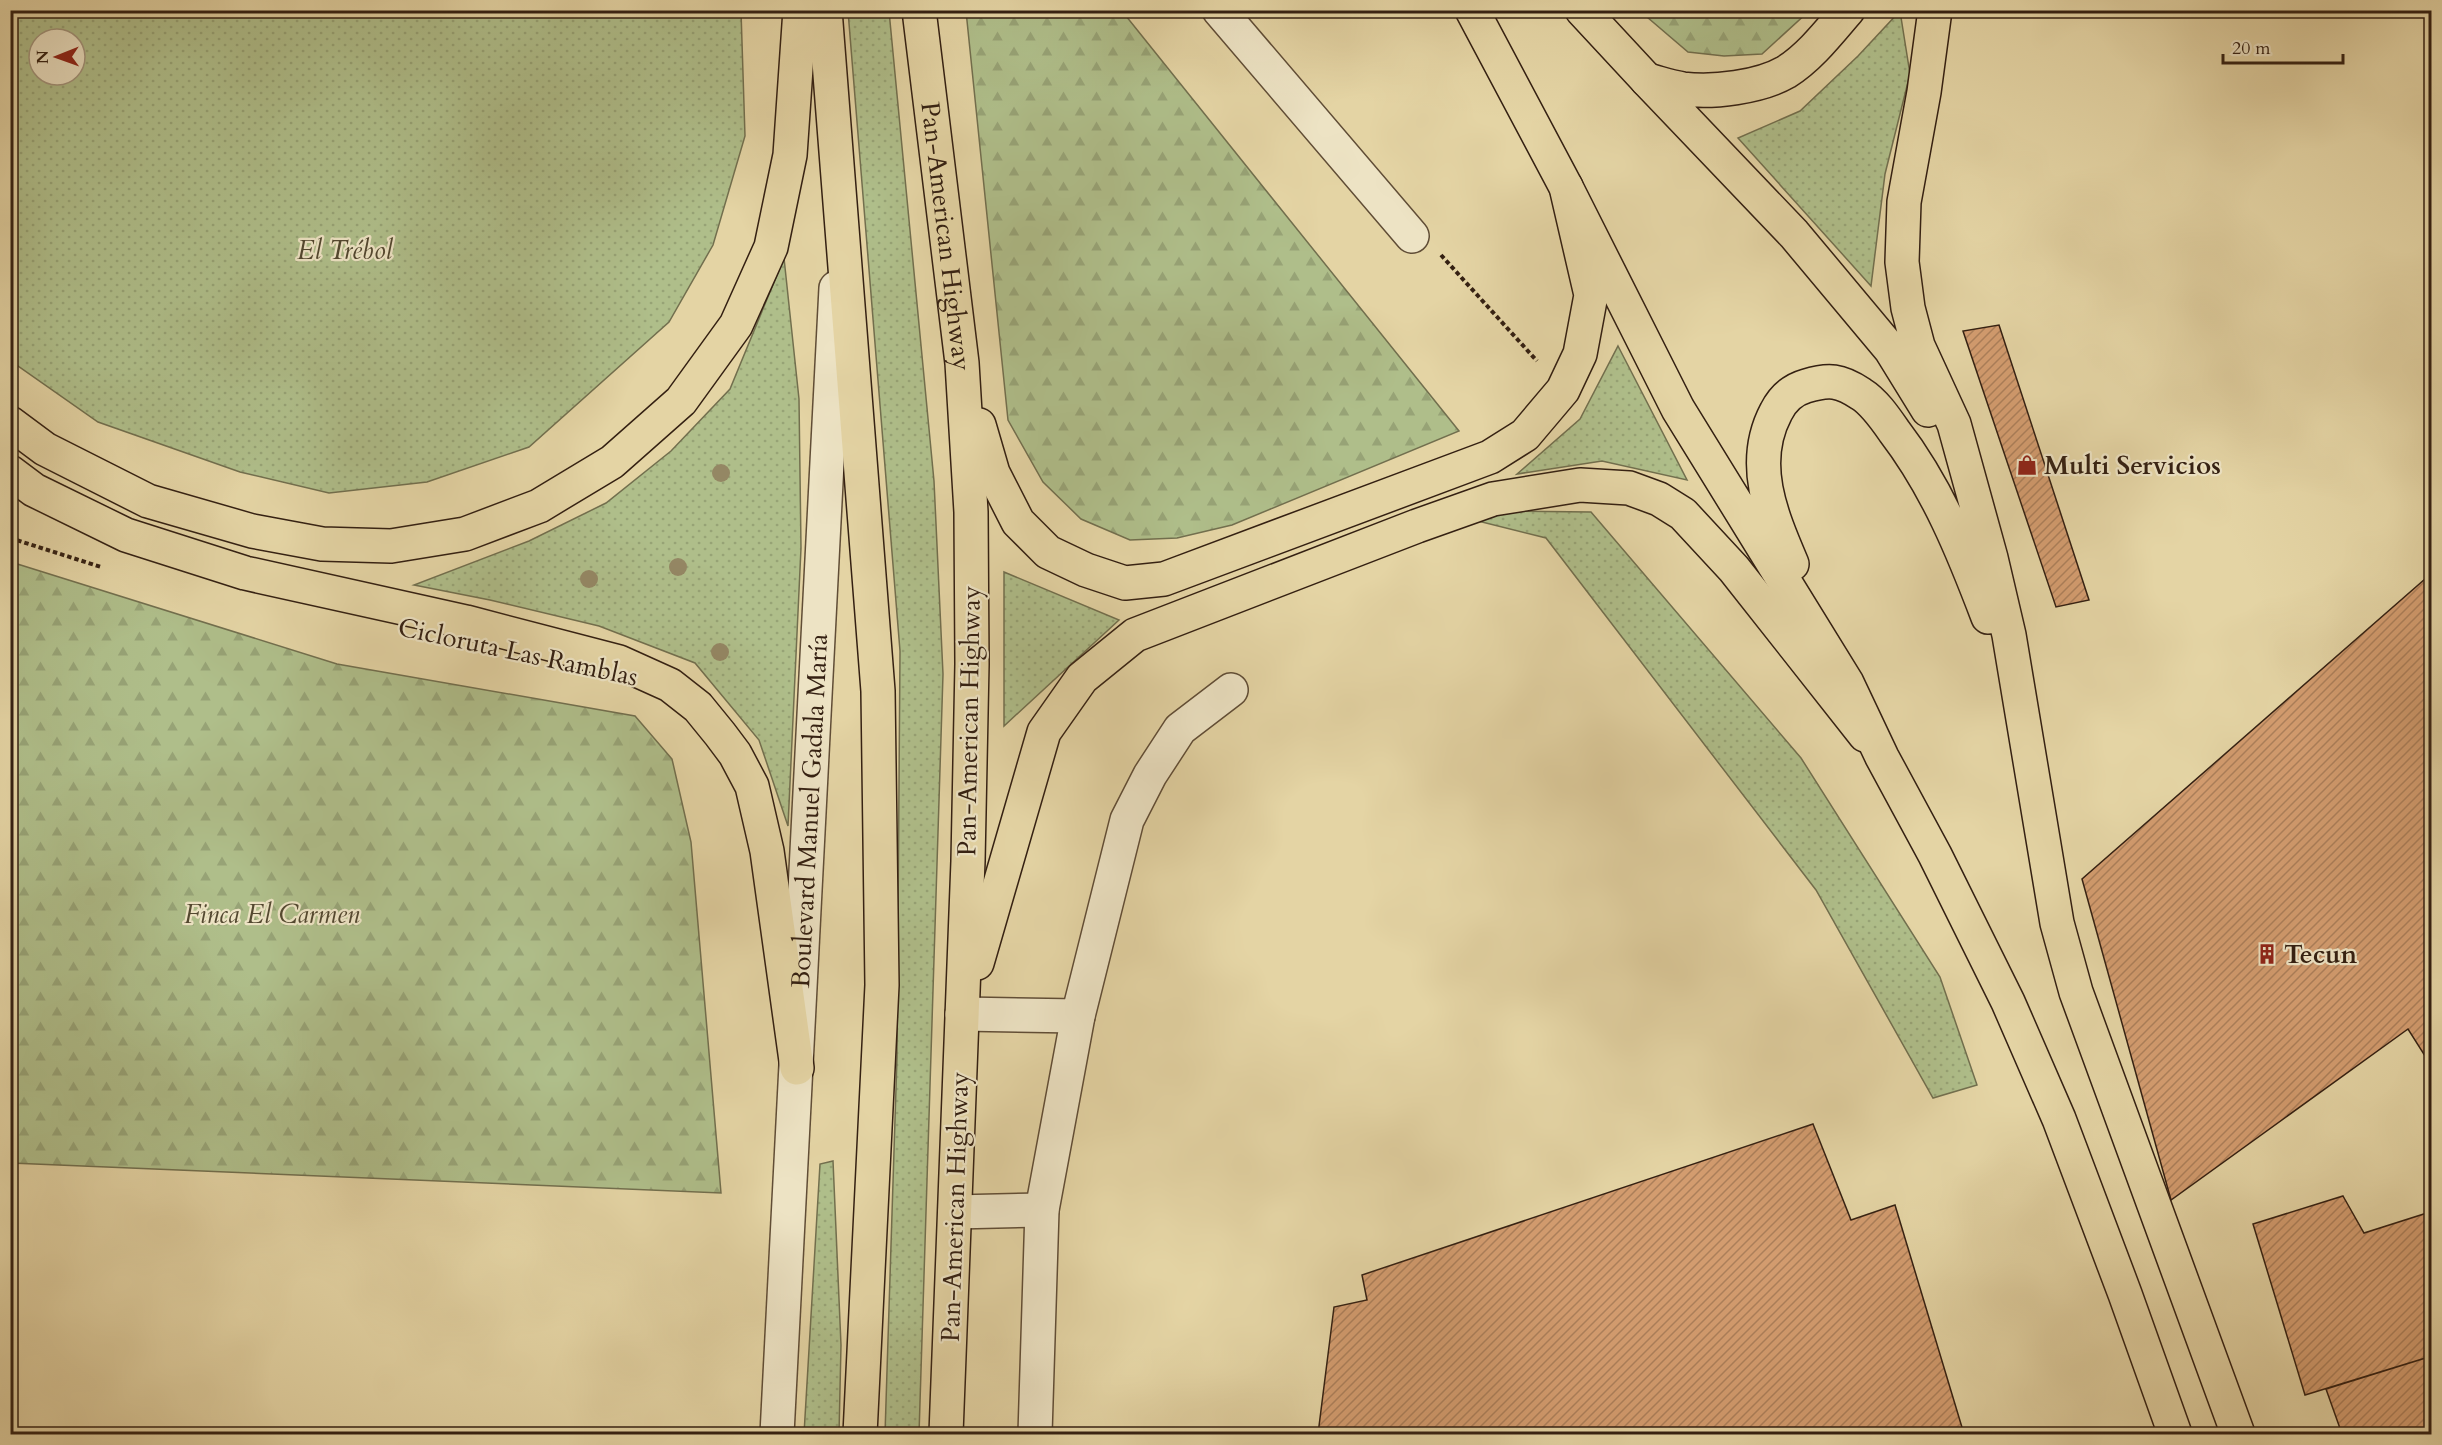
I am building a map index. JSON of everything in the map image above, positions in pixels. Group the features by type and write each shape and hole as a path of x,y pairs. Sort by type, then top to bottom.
{"main road":[{"path":"10,423 45,449 148,501 252,531 322,544 391,546 465,534 539,506 612,462 681,401 736,325 771,247 790,155 800,10"},
{"path":"825,10 841,187 878,691 882,985 860,1434"},
{"name":"Pan-American Highway","path":"919,10 962,363 971,512 972,664 962,1014 946,1434"},
{"path":"1472,10 1566,187 1678,409 1846,683"},
{"path":"1582,10 1794,234 1891,350 1930,413 1951,455 1991,558"},
{"path":"1647,80 1683,89 1714,90 1749,86 1786,72 1820,42 1848,10"},
{"path":"1935,10 1924,92 1904,202 1902,262 1908,308 1918,346 1954,424 1991,558 2009,635 2057,922 2076,992 2238,1434"},
{"path":"962,363 993,473 1018,522 1048,552 1086,570 1125,583 1164,579 1490,457 1525,435 1563,390 1580,354 1591,295 1566,187"},
{"path":"2020,709 1967,563 1937,495 1920,467 1885,419 1863,395 1838,381 1820,381 1798,388 1781,402 1768,427 1762,452 1764,484 1776,527 1846,683 2008,1002 2060,1119 2175,1434"},
{"path":"10,472 34,490 126,535 245,573 466,622 619,662 670,685 698,707 720,734 752,786 767,851 797,1068"},
{"path":"962,1014 1044,732 1082,678 1135,635 1493,499 1580,485 1629,488 1659,499 1683,514 1734,570 1882,757"}],"street":[{"path":"1219,10 1412,236"},
{"name":"Boulevard Manuel Gadala María","path":"777,1434 841,187"},
{"path":"1035,1434 1042,1210 1078,1016 1127,820 1150,775 1180,729 1231,690"},
{"path":"962,1014 1078,1016"},
{"path":"955,1212 1042,1210"}],"path":[{"path":"1412,236 1419,231 1563,390"},
{"path":"10,538 102,567"}],"green space":[{"name":"El Trébol","path":"10,11 741,11 745,136 713,245 669,322 529,447 427,482 329,493 240,472 98,422 11,361"},
{"path":"848,11 889,11 934,481 943,674 919,1434 885,1434 897,1057 900,651"},
{"path":"966,11 1122,11 1459,431 1232,525 1177,538 1130,540 1081,519 1043,482 1008,420"},
{"path":"1640,11 1809,11 1762,54 1724,56 1688,52"},
{"path":"1900,11 1910,74 1885,174 1871,286 1738,138 1800,111 1858,56"},
{"path":"784,258 799,399 801,548 788,826 759,740 695,663 599,626 414,585 529,541 606,503 671,451 730,389"},
{"path":"1618,346 1687,480 1602,461 1517,474 1580,419"},
{"path":"1512,511 1591,512 1801,758 1940,977 1977,1085 1933,1098 1816,890 1546,538 1470,519"},
{"name":"Finca El Carmen","path":"11,562 337,664 635,716 672,759 691,842 721,1193 11,1163"},
{"path":"1004,572 1119,620 1004,726"},
{"path":"833,1161 841,1345 839,1434 804,1434 820,1164"}],"building":[{"name":"Multi Servicios","path":"1999,325 2089,600 2056,607 1963,331"},
{"name":"Tecun","path":"2425,579 2432,586 2432,1067 2408,1029 2171,1200 2082,879"},
{"path":"1813,1124 1851,1220 1895,1205 1964,1434 1318,1434 1334,1307 1367,1300 1362,1275"},
{"path":"2343,1196 2364,1233 2427,1213 2432,1227 2432,1356 2305,1395 2253,1224"},
{"path":"2432,1356 2432,1434 2342,1434 2326,1389"}],"place":[{"name":"Multi Servicios","path":"2027,465"},
{"name":"Tecun","path":"2267,954"}]}
